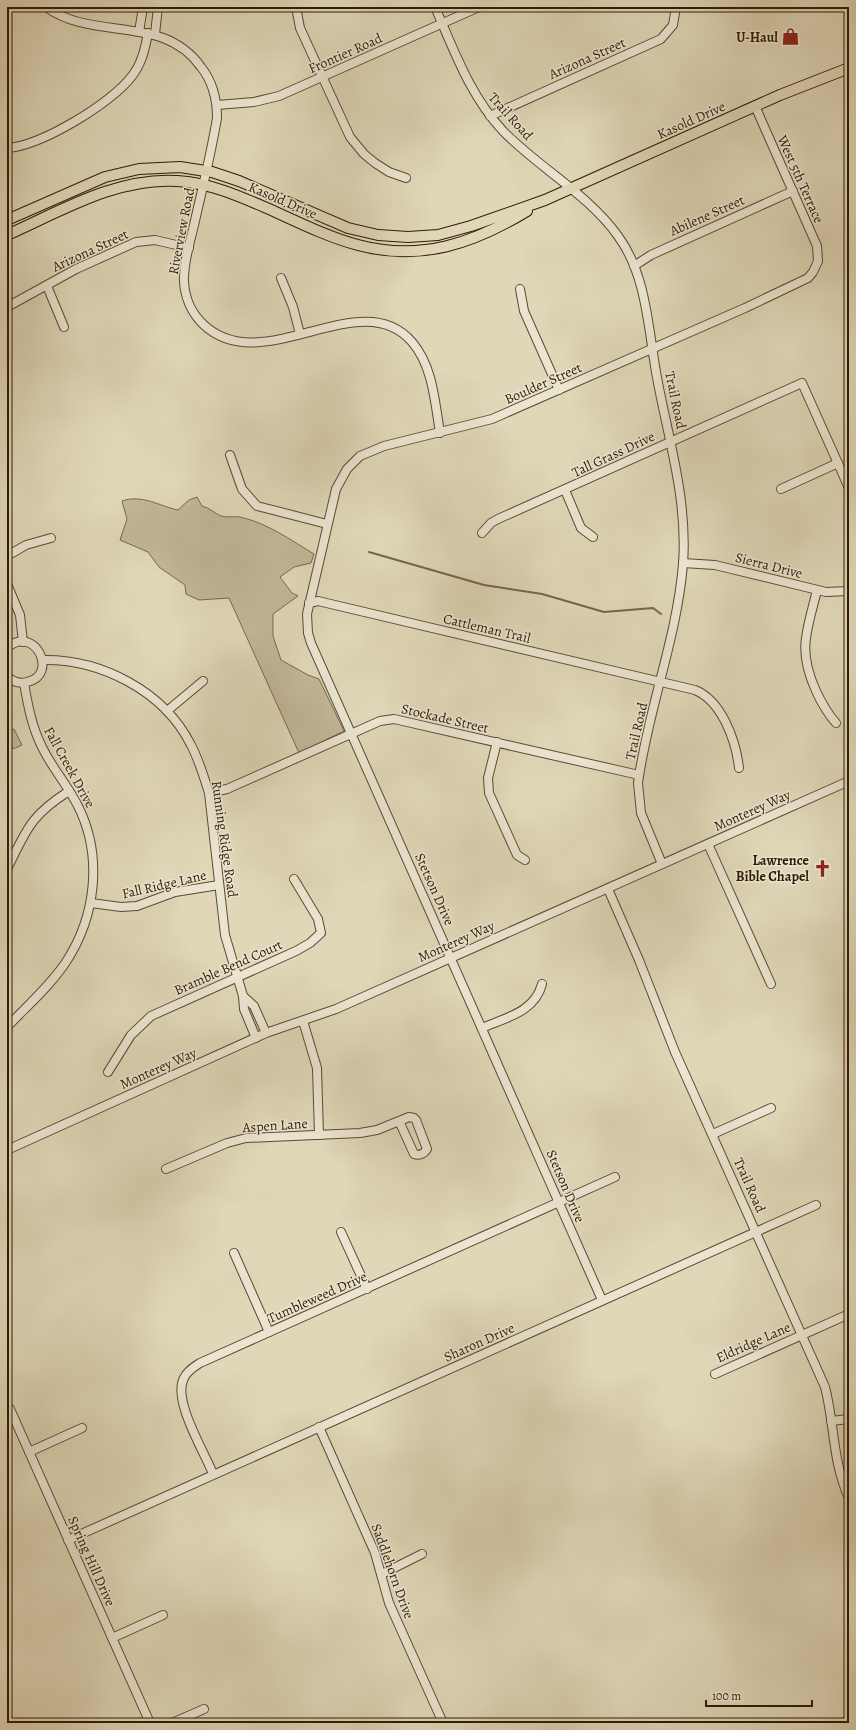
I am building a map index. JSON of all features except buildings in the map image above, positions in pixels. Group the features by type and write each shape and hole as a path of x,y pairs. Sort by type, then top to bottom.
{"main road":[{"name":"Kasold Drive","path":"7,220 91,182 124,172 159,167 180,167 206,171 240,181 348,228 367,233 394,237 438,235 478,224 546,200 755,106 849,68"},
{"name":"Kasold Drive","path":"7,235 103,192 128,185 166,180 203,184 220,189 334,237 357,245 379,250 404,252 451,246 476,239 501,227 546,200"}],"street":[{"name":"Riverview Road","path":"46,7 63,17 79,23 147,33 172,40 181,46 199,63 210,82 217,106 215,130 185,269 186,292 193,311 209,330 226,340 243,343 261,343 360,322 383,325 398,329 412,342 425,362 440,433"},
{"path":"143,7 147,33"},
{"path":"7,148 20,146 41,139 74,121 119,90 133,75 142,60 147,33 158,7"},
{"path":"296,7 300,28 344,128 357,147 375,163 389,172 406,178"},
{"name":"Trail Road","path":"435,7 469,84 490,116 512,139 609,224 620,239 634,266 640,285 671,441 683,523 683,563 681,588 639,775 638,794 641,814 662,864"},
{"name":"Frontier Road","path":"217,106 267,100 479,7"},
{"name":"Arizona Street","path":"490,116 654,43 668,33 673,25 676,7"},
{"name":"West 5th Terrace","path":"755,106 817,246 817,264"},
{"name":"Abilene Street","path":"634,266 652,255 793,192"},
{"name":"Arizona Street","path":"7,307 76,269 136,242 155,240 189,248"},
{"name":"Boulder Street","path":"321,550 326,524 341,479 354,461 367,452 384,446 492,419 802,282 813,272 817,264"},
{"path":"282,278 293,307 300,334"},
{"path":"46,286 64,327"},
{"path":"520,289 524,311 559,390"},
{"name":"Tall Grass Drive","path":"482,533 491,523 498,519 802,383 838,463"},
{"path":"230,455 242,489 257,506 326,524"},
{"path":"781,489 838,463 849,488"},
{"path":"565,490 581,528 593,537"},
{"path":"7,556 26,545 51,538"},
{"name":"Stetson Drive","path":"321,550 306,621 311,643 602,1300"},
{"name":"Sierra Drive","path":"683,563 715,565 817,590 838,592 849,591"},
{"path":"7,584 20,615 23,642"},
{"path":"817,590 804,645 804,656 808,675 823,706 826,712 836,722"},
{"name":"Cattleman Trail","path":"309,603 318,601 696,690 709,697 714,702 737,750 739,768"},
{"path":"7,648 16,642 34,645 41,654 43,660 40,673 30,681 24,683 17,682 7,676"},
{"name":"Running Ridge Road","path":"43,660 64,660 80,663 113,673 146,693 167,711 191,744 209,793 225,935 236,978 243,996 244,1009 256,1038"},
{"path":"167,711 203,681"},
{"name":"Fall Creek Drive","path":"7,1027 66,962 82,934 91,903 93,889 93,861 90,840 84,820 69,791 46,755 36,734 29,714 24,683"},
{"name":"Stockade Street","path":"209,793 227,789 380,721 394,719 639,775"},
{"path":"497,742 488,778 488,793 517,855 525,860"},
{"name":"Monterey Way","path":"7,1150 266,1033 336,1010 451,957 608,889 849,781"},
{"path":"7,869 30,822 44,808 69,791"},
{"path":"708,844 770,984"},
{"name":"Bramble Bend Court","path":"108,1072 131,1035 151,1016 296,951 310,943 321,933 318,920 294,879"},
{"name":"Fall Ridge Lane","path":"91,903 121,908 137,906 175,892 219,885"},
{"name":"Trail Road","path":"608,889 639,960 675,1052 825,1387 836,1461 849,1498"},
{"path":"482,1028 526,1009 536,998 542,984"},
{"name":"Running Ridge Road","path":"243,996 254,1006 266,1033"},
{"name":"Aspen Lane","path":"303,1020 317,1068 319,1135"},
{"path":"713,1134 772,1108"},
{"name":"Aspen Lane","path":"166,1169 227,1143 246,1138 319,1135 377,1130 399,1121 409,1117 416,1120 427,1144 425,1153 417,1155 414,1154 399,1121"},
{"name":"Tumbleweed Drive","path":"213,1474 183,1406 181,1389 184,1378 191,1369 200,1363 615,1178"},
{"name":"Sharon Drive","path":"68,1540 602,1300 757,1233 816,1205"},
{"path":"341,1232 367,1289"},
{"path":"234,1253 269,1332"},
{"name":"Eldridge Lane","path":"715,1374 849,1314"},
{"name":"Spring Hill Drive","path":"10,1409 150,1723"},
{"path":"831,1421 849,1419"},
{"name":"Saddlehorn Drive","path":"319,1427 375,1553 389,1603 443,1723"},
{"path":"29,1452 82,1428"},
{"path":"382,1574 422,1554"},
{"path":"112,1638 163,1615"},
{"path":"172,1723 204,1709"},
{"path":"842,1723 849,1720"}],"shaded area":[{"path":"197,497 202,506 221,516 240,517 260,523 314,554 311,563 294,567 280,577 292,593 298,596 273,614 273,636 281,660 308,675 319,679 344,731 299,753 229,598 199,600 186,594 185,585 159,567 148,552 120,540 127,519 122,501 137,499 150,501 178,510 189,500"},
{"path":"14,729 22,745 13,749 7,732"}],"waterway":[{"path":"369,552 484,585 542,594 604,612 653,608 661,614"}],"place":[{"name":"U-Haul","path":"791,37"},
{"name":"Lawrence Bible Chapel","path":"822,868"}]}
